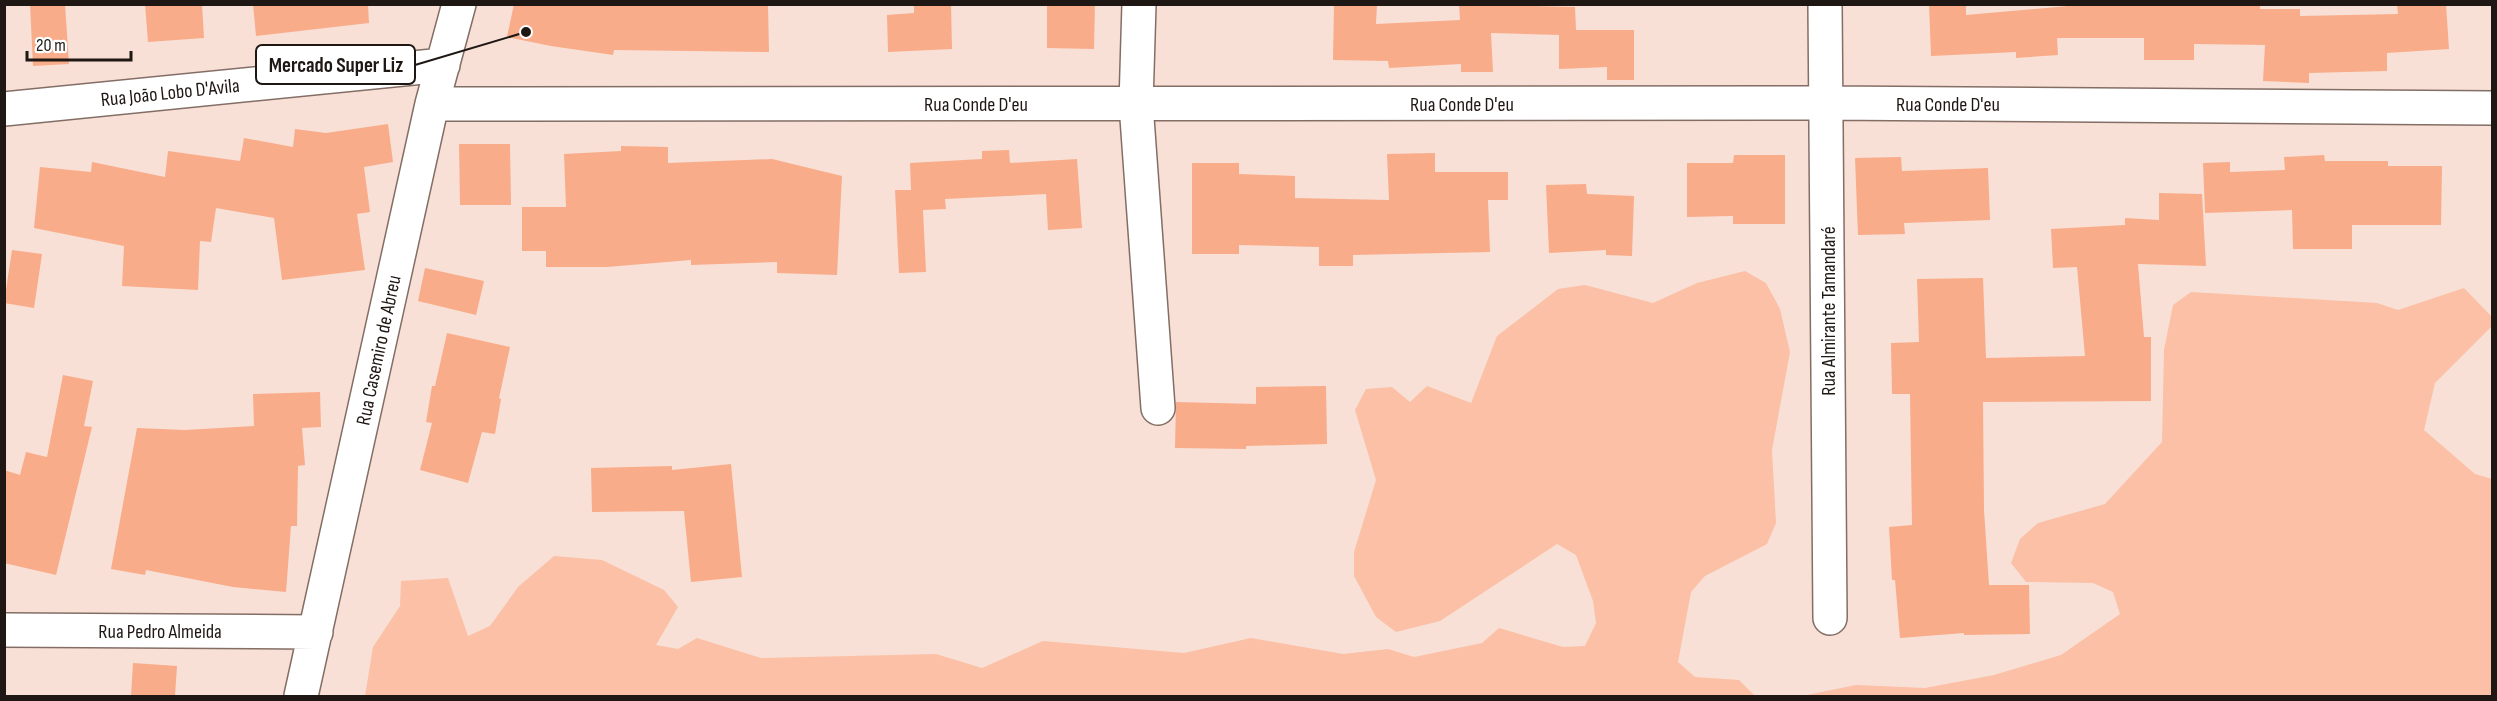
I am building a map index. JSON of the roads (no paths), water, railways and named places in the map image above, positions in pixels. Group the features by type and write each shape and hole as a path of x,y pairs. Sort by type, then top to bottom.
{"street":[{"name":"Rua Casemiro de Abreu","path":"301,696 432,104 459,4"},
{"path":"1139,4 1136,104 1158,408"},
{"name":"Rua Almirante Tamandaré","path":"1826,4 1830,618"},
{"name":"Rua João Lobo D'Avila","path":"4,109 442,65"},
{"name":"Rua Conde D'eu","path":"432,104 1826,104 2493,108"},
{"name":"Rua Pedro Almeida","path":"4,630 316,632"}],"place":[{"name":"Mercado Super Liz","path":"526,32"}]}
